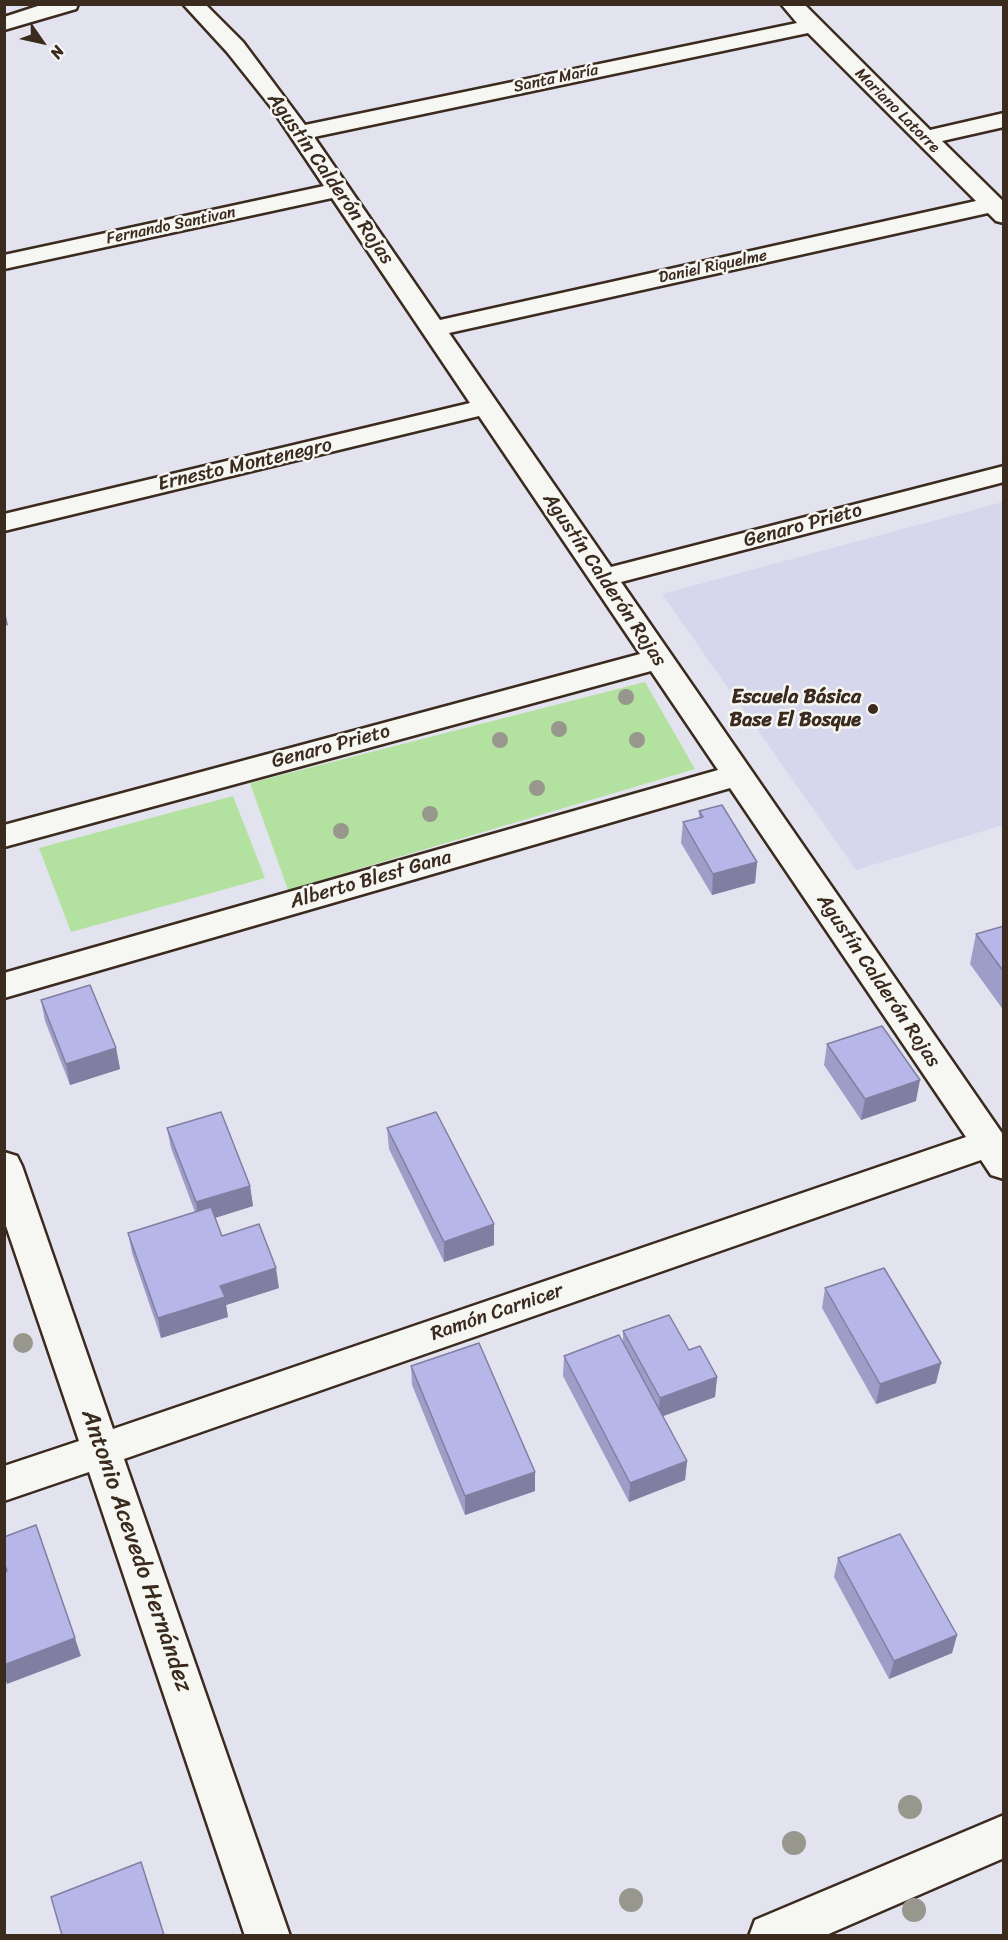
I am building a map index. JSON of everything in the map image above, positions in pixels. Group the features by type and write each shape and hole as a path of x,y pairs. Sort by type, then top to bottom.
{"street":[{"path":"4,24 68,4"},
{"name":"Agustín Calderón Rojas","path":"194,4 253,68 299,132 996,1154"},
{"name":"Mariano Latorre","path":"791,4 998,211"},
{"name":"Santa María","path":"299,132 812,26"},
{"path":"924,138 1004,120"},
{"name":"Fernando Santivan","path":"4,262 339,190"},
{"name":"Daniel Riquelme","path":"433,329 998,211"},
{"name":"Ernesto Montenegro","path":"4,523 486,407"},
{"name":"Genaro Prieto","path":"603,578 1004,474"},
{"name":"Genaro Prieto","path":"4,836 658,658"},
{"name":"Alberto Blest Gana","path":"4,986 737,775"},
{"name":"Ramón Carnicer","path":"4,1484 101,1449 996,1154"},
{"name":"Antonio Acevedo Hernández","path":"4,1166 268,1935"},
{"path":"771,1935 1004,1836"}],"shaded area":[{"name":"Escuela Básica Base El Bosque","path":"1003,502 1003,825 856,870 662,594"}],"green space":[{"path":"645,682 695,769 288,890 250,783"},
{"path":"233,796 265,878 71,932 39,848"}],"building":[{"path":"722,805 757,862 713,874 683,822 703,817 699,811"},
{"path":"1004,926 1004,972 976,934"},
{"path":"90,985 116,1048 66,1064 41,1000"},
{"path":"882,1026 920,1080 865,1099 827,1044"},
{"path":"221,1112 250,1186 196,1202 167,1128"},
{"path":"436,1112 494,1224 444,1242 387,1128"},
{"path":"211,1207 222,1236 259,1224 276,1268 220,1286 225,1297 158,1318 128,1233"},
{"path":"884,1268 941,1363 880,1384 825,1288"},
{"path":"669,1315 689,1350 700,1346 717,1377 660,1398 623,1331"},
{"path":"619,1335 687,1461 630,1483 564,1356"},
{"path":"479,1343 535,1472 465,1496 411,1366"},
{"path":"36,1525 75,1638 4,1665 4,1573 7,1571 4,1562 4,1537"},
{"path":"900,1534 957,1635 894,1661 838,1558"},
{"path":"141,1862 164,1935 62,1935 51,1897"}],"place":[{"name":"Escuela Básica Base El Bosque","path":"873,709"}]}
